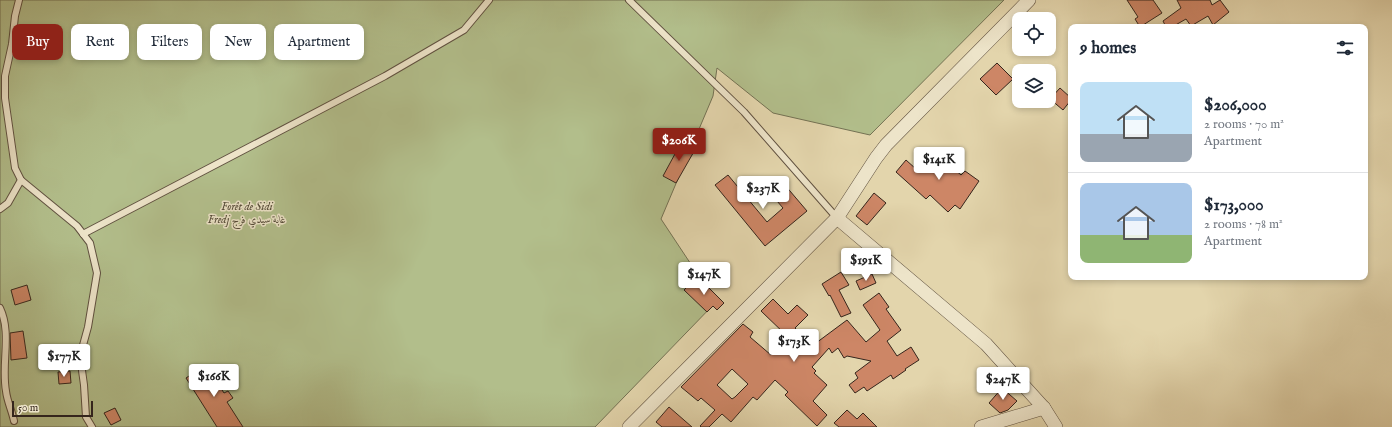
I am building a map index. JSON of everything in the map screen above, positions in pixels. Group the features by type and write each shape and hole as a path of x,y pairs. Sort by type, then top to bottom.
{"street":[{"path":"629,427 837,218 886,145 1029,0"},
{"path":"837,218 986,344 1044,408 1056,427"},
{"path":"981,427 1044,408"}],"lane":[{"path":"19,0 5,76 5,98 16,168 21,180 77,226 90,243 97,273 88,327 80,356 86,417 92,427"},
{"path":"83,234 386,76 464,30 489,0"},
{"path":"629,0 744,112 837,218"},
{"path":"0,209 8,203 21,180"},
{"path":"0,308 6,332 4,361 6,391 14,421"}],"green space":[{"name":"Forêt de Sidi Fredj غابة سيدي فرج","path":"0,0 1004,0 870,135 773,113 717,68 713,96 661,219 716,302 595,427 0,427"}],"building":[{"path":"1127,0 1153,0 1162,13 1145,24 1138,24 1135,19 1138,17"},
{"path":"1177,0 1210,0 1212,5 1220,0 1229,12 1214,24 1212,24 1208,16 1194,24 1190,24 1186,19 1177,24 1164,24 1163,21 1181,8"},
{"path":"997,63 1012,78 1012,80 996,95 980,79"},
{"path":"1060,88 1068,95 1068,104 1063,110 1056,104 1056,92"},
{"path":"682,141 696,148 676,183 663,176"},
{"path":"929,152 934,155 936,153 961,175 965,171 979,181 960,209 955,205 948,212 930,195 926,199 896,172 906,160 916,169"},
{"path":"728,175 767,222 783,208 771,194 784,184 807,211 765,246 715,185"},
{"path":"874,193 886,203 867,225 856,216"},
{"path":"865,252 878,264 869,274 856,263"},
{"path":"841,272 849,285 839,290 851,313 841,317 830,295 829,296 822,284"},
{"path":"872,274 876,283 860,290 856,281"},
{"path":"695,279 706,289 708,287 724,303 717,310 713,306 707,312 684,290"},
{"path":"27,285 31,300 15,305 11,290"},
{"path":"879,293 889,307 886,309 901,330 887,341 897,356 911,347 919,360 893,379 891,375 867,391 864,387 855,393 849,385 858,378 855,373 871,361 847,356 844,358 838,348 832,353 829,348 812,367 816,371 814,373 827,385 813,401 827,415 817,426 785,395 788,392 775,380 757,400 753,397 731,422 722,414 709,427 700,426 715,410 701,398 698,401 681,387 743,324 753,332 750,337 771,355 787,336 761,311 773,299 788,314 797,305 808,315 795,328 811,343 813,341 816,343 847,320 866,342 880,330 863,305","holes":["732,369 748,384 732,399 717,385"]},
{"path":"23,331 27,358 11,360 10,333"},
{"path":"206,365 224,393 228,391 233,398 227,402 243,427 217,427 186,378"},
{"path":"70,371 71,383 59,384 58,372"},
{"path":"1002,388 1017,401 1008,410 1000,413 989,403"},
{"path":"669,407 692,427 662,427 656,422"},
{"path":"115,408 121,420 111,425 104,413"},
{"path":"847,410 857,419 863,413 877,427 839,427 834,423"}]}
